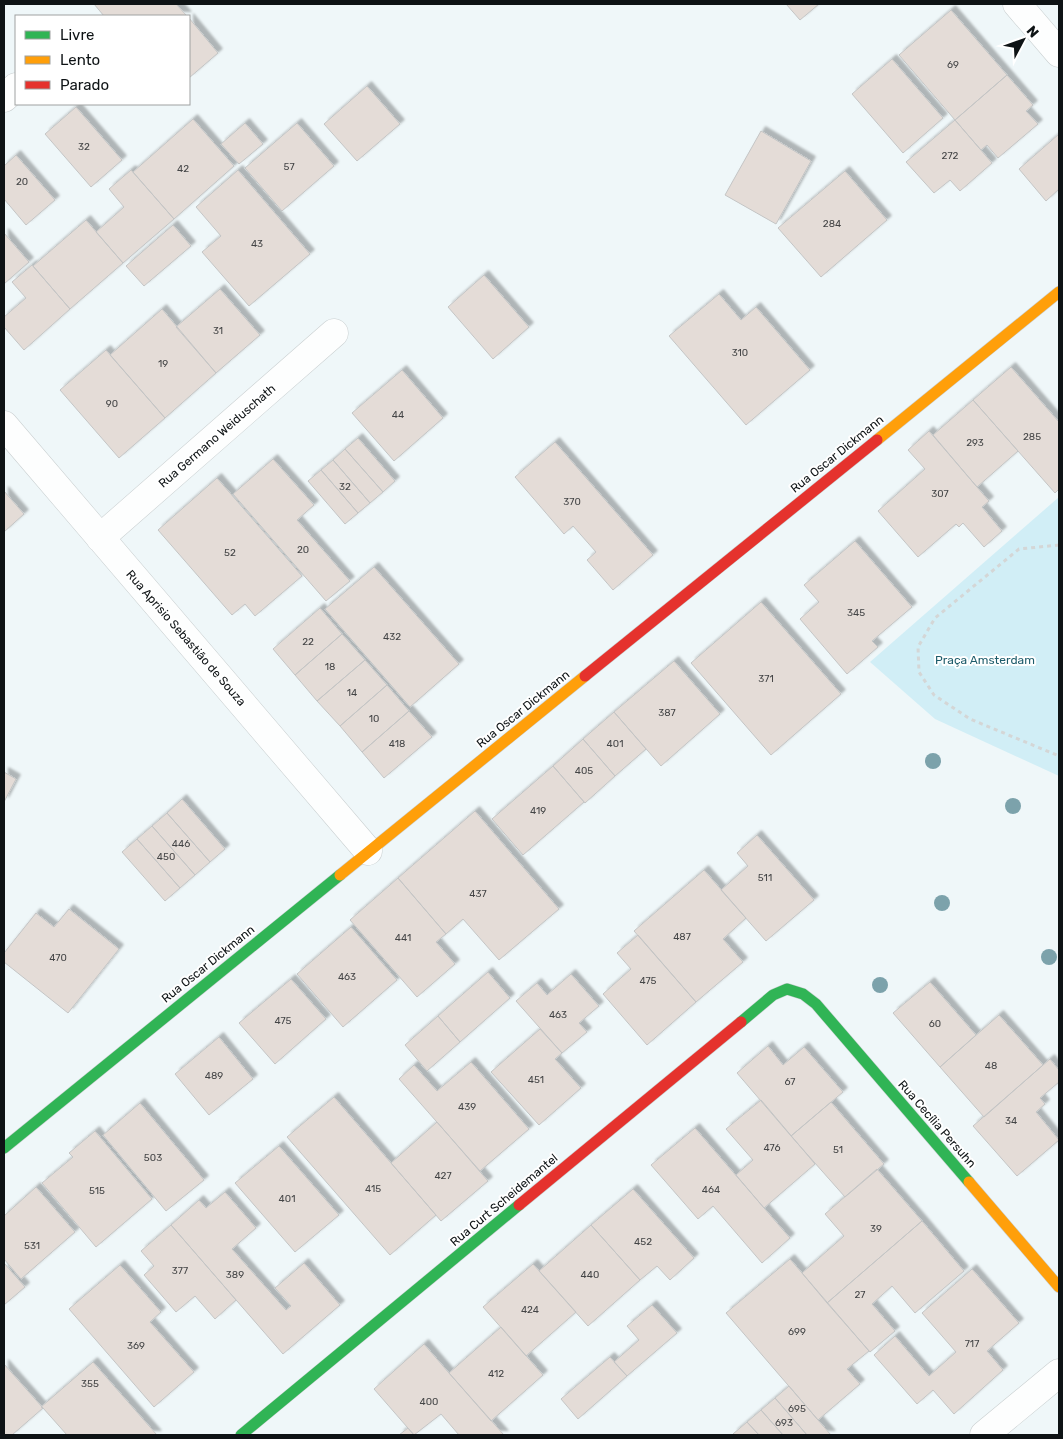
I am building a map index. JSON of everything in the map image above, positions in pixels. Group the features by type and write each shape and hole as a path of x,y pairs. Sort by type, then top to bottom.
{"street":[{"path":"1017,4 1059,53"},
{"path":"4,98 15,88"},
{"name":"Rua Oscar Dickmann","path":"4,1148 368,850 740,553 1059,292"},
{"name":"Rua Germano Weiduschath","path":"100,538 334,333"},
{"name":"Rua Aprisio Sebastião de Souza","path":"4,425 368,850"},
{"name":"Rua Cecília Persuhn","path":"787,989 803,994 816,1004 1059,1287"},
{"name":"Rua Curt Scheidemantel","path":"241,1435 773,996 787,989"},
{"path":"984,1435 1059,1373"}],"path":[{"path":"1059,545 1019,549 935,618 918,647 919,672 934,695 970,719 1059,756"}],"green space":[{"name":"Praça Amsterdam","path":"1059,497 1059,776 935,719 870,662"}],"building":[{"path":"94,4 176,4 186,15 103,15"},
{"path":"786,4 819,4 800,20"},
{"path":"951,10 1007,75 955,120 899,55"},
{"path":"190,19 218,53 190,77"},
{"path":"892,59 943,118 903,153 852,94"},
{"path":"1007,75 1033,105 1026,111 1038,124 998,158 987,145 981,150 955,120"},
{"path":"367,86 400,124 357,161 324,124"},
{"path":"76,107 122,160 91,187 45,134"},
{"path":"193,119 234,166 174,219 133,172"},
{"path":"955,120 992,163 960,191 950,180 934,193 906,162"},
{"path":"245,123 263,144 239,164 221,144"},
{"path":"297,123 334,166 282,211 245,168"},
{"path":"761,131 811,161 776,224 725,195"},
{"path":"1059,134 1059,189 1046,201 1019,169"},
{"path":"16,155 55,200 26,225 4,199 4,166"},
{"path":"131,170 174,219 123,263 96,232 124,207 109,189"},
{"path":"238,170 310,254 249,306 202,252 221,236 196,207"},
{"path":"845,171 887,220 821,277 778,228"},
{"path":"86,220 123,263 70,309 33,266"},
{"path":"173,225 191,246 144,286 126,266"},
{"path":"4,233 29,262 4,284"},
{"path":"32,265 70,309 24,350 4,327 4,317 26,298 12,282"},
{"path":"484,275 529,327 493,359 448,307"},
{"path":"220,289 260,335 216,373 176,327"},
{"path":"719,294 741,320 756,307 810,370 746,425 669,336"},
{"path":"162,309 216,373 165,418 110,355"},
{"path":"106,350 165,418 119,458 60,390"},
{"path":"1011,367 1059,422 1059,489 1055,493 973,400"},
{"path":"402,370 443,418 394,461 352,413"},
{"path":"973,400 1018,451 977,487 933,435"},
{"path":"929,431 989,501 982,507 1002,531 984,547 963,523 959,527 956,524 918,557 878,511 925,469 908,450"},
{"path":"358,438 395,481 383,492 345,449"},
{"path":"555,442 653,555 613,590 587,560 596,552 573,526 564,534 515,477"},
{"path":"345,449 383,492 370,503 333,460"},
{"path":"273,459 314,505 297,520 350,581 326,601 233,494"},
{"path":"333,460 370,503 358,513 321,470"},
{"path":"321,470 358,513 345,524 308,481"},
{"path":"217,478 302,576 255,616 245,604 232,615 158,530"},
{"path":"4,491 24,514 4,532"},
{"path":"855,541 912,607 872,641 878,647 847,674 800,619 819,602 804,585"},
{"path":"374,567 459,664 410,707 325,609"},
{"path":"761,602 841,694 771,755 691,663"},
{"path":"320,608 342,634 295,675 273,649"},
{"path":"342,634 365,660 317,701 295,675"},
{"path":"365,660 387,685 340,726 317,701"},
{"path":"674,661 720,714 661,766 614,712"},
{"path":"387,685 409,711 362,752 340,726"},
{"path":"409,711 432,737 384,778 362,752"},
{"path":"614,712 646,749 615,776 583,739"},
{"path":"583,739 615,776 585,803 553,766"},
{"path":"553,766 584,802 523,855 492,819"},
{"path":"4,772 16,779 4,802"},
{"path":"182,799 225,849 210,862 167,813"},
{"path":"475,811 559,909 499,960 463,919 446,934 398,878"},
{"path":"167,813 210,862 195,875 152,826"},
{"path":"152,826 195,875 180,888 137,839"},
{"path":"757,835 814,900 766,941 721,890 748,866 737,853"},
{"path":"137,839 180,888 165,901 122,852"},
{"path":"704,870 746,918 723,939 743,962 696,1002 634,931"},
{"path":"398,878 446,934 436,942 455,964 417,997 350,920"},
{"path":"69,909 119,949 68,1013 4,962 4,953 36,913 54,927"},
{"path":"351,927 397,980 343,1027 297,974"},
{"path":"638,935 696,1002 647,1045 603,994 631,969 617,953"},
{"path":"488,972 510,998 460,1042 438,1016"},
{"path":"571,974 599,1006 579,1023 587,1032 562,1053 516,1001 537,983 547,995"},
{"path":"291,979 326,1019 275,1064 239,1023"},
{"path":"930,982 976,1035 940,1067 893,1013"},
{"path":"999,1015 1043,1065 984,1117 940,1067"},
{"path":"438,1016 460,1042 427,1071 405,1045"},
{"path":"540,1029 562,1053 555,1059 581,1088 539,1125 491,1072"},
{"path":"219,1037 253,1079 209,1115 175,1074"},
{"path":"768,1046 783,1065 804,1047 843,1092 791,1136 737,1073"},
{"path":"1050,1059 1059,1070 1059,1082 1040,1098 1045,1104 1036,1112 1059,1140 1017,1176 973,1126"},
{"path":"471,1062 529,1129 480,1171 399,1079 414,1065 437,1091"},
{"path":"334,1097 436,1215 390,1255 287,1137"},
{"path":"761,1100 815,1164 764,1208 736,1175 753,1160 726,1129"},
{"path":"831,1102 884,1164 845,1197 791,1136"},
{"path":"140,1103 204,1180 166,1211 103,1135"},
{"path":"437,1122 488,1181 441,1221 391,1163"},
{"path":"695,1128 790,1238 762,1263 713,1206 698,1219 651,1165"},
{"path":"95,1131 152,1199 96,1247 42,1183 73,1157 69,1153"},
{"path":"279,1146 339,1215 295,1252 235,1183"},
{"path":"877,1169 922,1221 827,1303 802,1273 844,1236 825,1214"},
{"path":"36,1187 75,1232 21,1279 4,1259 4,1216"},
{"path":"633,1189 694,1258 670,1280 657,1266 640,1280 591,1225"},
{"path":"225,1192 256,1228 232,1249 286,1310 291,1306 275,1288 304,1263 340,1305 283,1354 171,1225 199,1200 206,1208"},
{"path":"922,1221 964,1271 915,1313 892,1286 872,1304 895,1331 870,1352 827,1303"},
{"path":"171,1225 236,1300 215,1319 195,1296 176,1312 144,1275 154,1266 141,1251"},
{"path":"591,1225 640,1280 588,1326 539,1271"},
{"path":"790,1259 869,1351 847,1369 860,1384 818,1420 726,1313"},
{"path":"4,1263 25,1287 4,1305"},
{"path":"533,1264 576,1312 526,1356 483,1307"},
{"path":"120,1265 161,1312 150,1322 194,1372 154,1407 69,1309"},
{"path":"972,1269 1019,1323 987,1351 1003,1370 954,1414 933,1390 917,1404 874,1355 895,1336 929,1376 956,1352 922,1313"},
{"path":"652,1305 677,1333 627,1376 614,1362 639,1340 627,1326"},
{"path":"501,1327 543,1375 491,1421 449,1373"},
{"path":"424,1344 504,1435 459,1435 441,1414 414,1435 374,1389"},
{"path":"610,1357 627,1376 578,1419 561,1399"},
{"path":"93,1362 157,1435 67,1435 41,1407"},
{"path":"4,1364 43,1408 12,1435 4,1435"},
{"path":"789,1386 831,1435 807,1435 775,1398"},
{"path":"775,1398 807,1435 783,1435 761,1410"},
{"path":"761,1410 783,1435 759,1435 747,1422"},
{"path":"747,1422 759,1435 733,1434"},
{"path":"408,1428 414,1435 399,1435"}],"traffic: fast":[{"path":"4,1148 340,875"},
{"path":"741,1022 773,995 787,989 803,994 816,1004 969,1182"},
{"path":"241,1435 519,1205"}],"traffic: slow":[{"path":"877,440 1059,292"},
{"path":"340,875 585,676"},
{"path":"969,1182 1059,1287"}],"traffic: jam":[{"path":"585,676 877,440"},
{"path":"519,1205 741,1022"}]}
